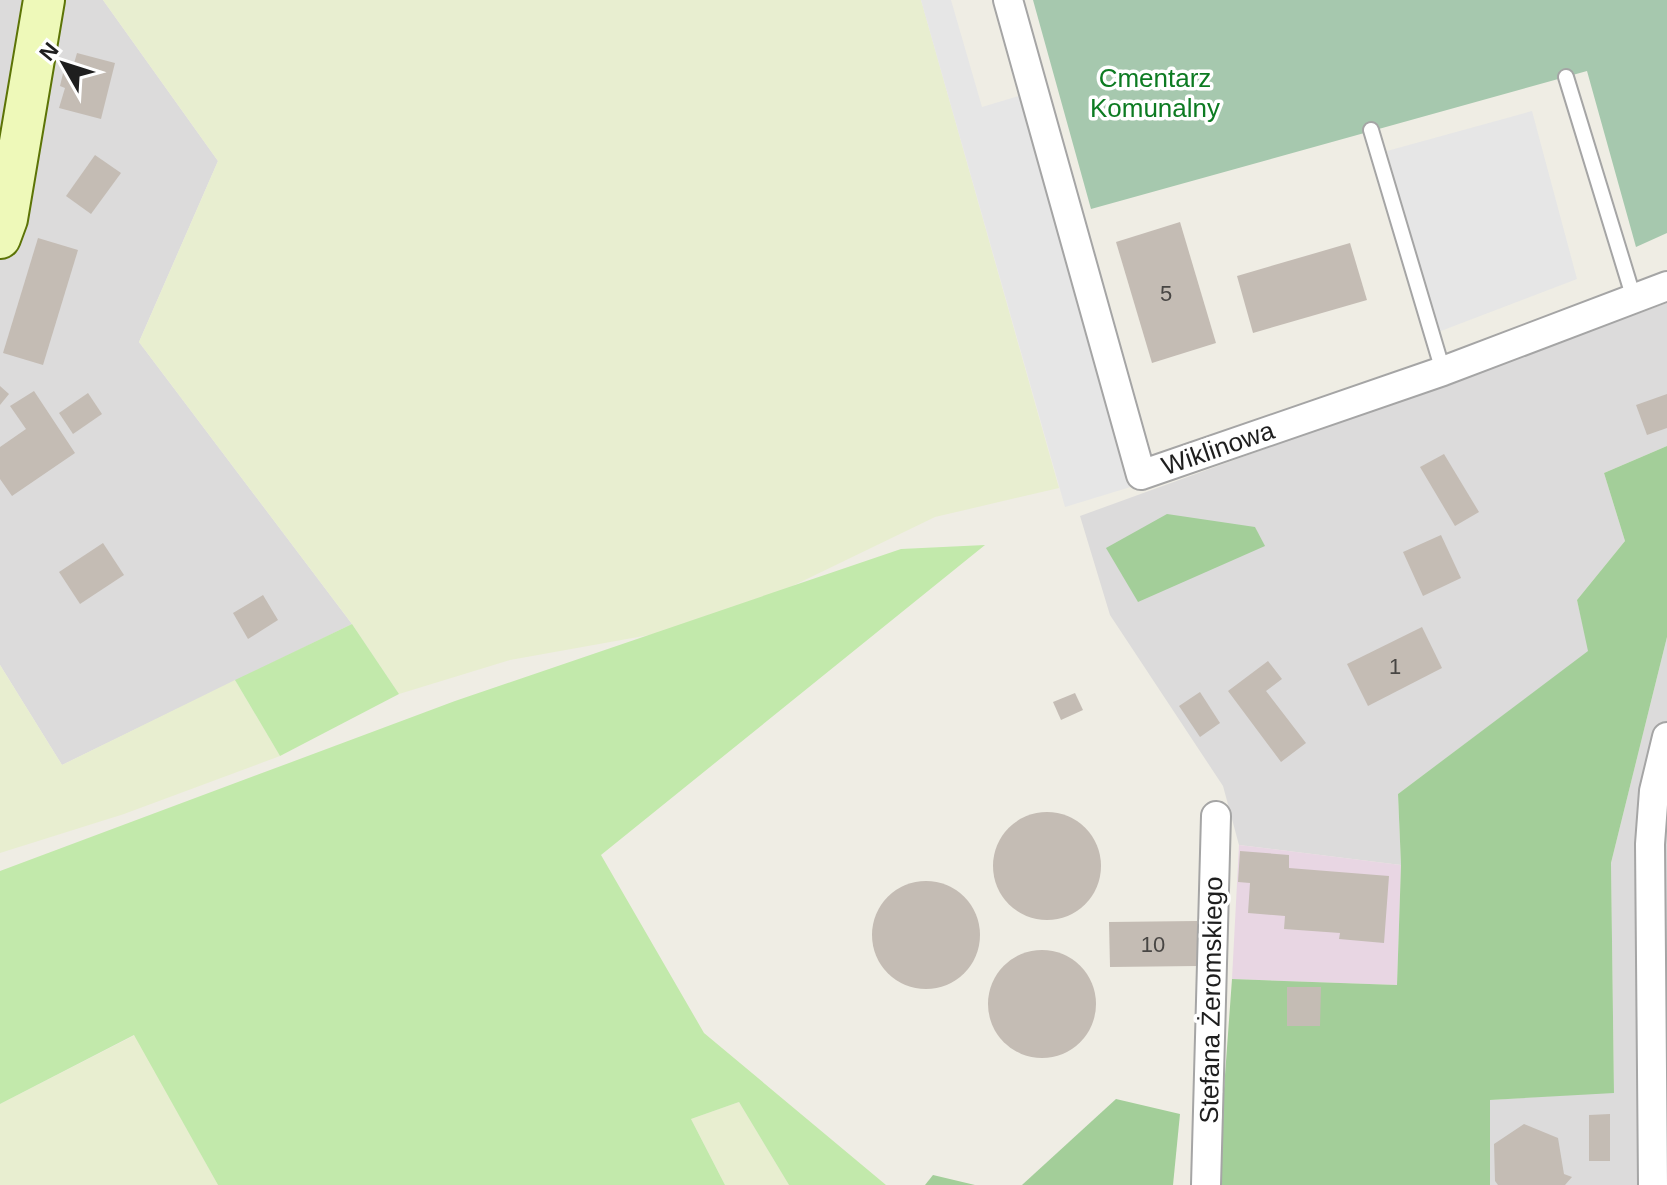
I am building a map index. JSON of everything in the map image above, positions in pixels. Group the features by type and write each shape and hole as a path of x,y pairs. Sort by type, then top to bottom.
{"street":[{"path":"0,238 7,219 44,0"},
{"name":"Wiklinowa","path":"1008,0 1141,475 1443,371 1667,286"},
{"path":"1653,1185 1650,844 1654,791 1667,737"},
{"name":"Stefana Żeromskiego","path":"1206,1185 1216,816"}],"lane":[{"path":"1566,77 1634,299"},
{"path":"1371,130 1443,371"}],"shaded area":[{"path":"0,0 103,0 218,161 139,342 352,624 62,765 0,665"},
{"path":"921,0 951,0 982,107 1026,94 1137,485 1065,507"},
{"path":"1532,111 1577,279 1433,334 1387,151"},
{"path":"1667,303 1667,446 1604,473 1625,541 1577,600 1589,651 1398,794 1401,865 1239,845 1223,786 1110,615 1080,516"},
{"path":"1667,637 1667,1185 1490,1185 1490,1100 1614,1092 1611,863"},
{"path":"1239,845 1401,865 1397,985 1232,979"}],"green space":[{"path":"103,0 921,0 1059,488 935,517 716,623 510,660 399,694 352,624 139,342 218,161"},
{"name":"Cmentarz Komunalny","path":"1033,0 1667,0 1667,233 1636,247 1587,71 1091,209"},
{"path":"1667,446 1667,637 1611,863 1614,1093 1490,1100 1490,1185 1217,1185 1232,979 1397,985 1401,865 1398,794 1588,651 1577,600 1625,541 1604,473"},
{"path":"1167,514 1255,527 1265,546 1138,602 1106,548"},
{"path":"985,545 601,855 704,1033 886,1185 789,1185 739,1102 691,1119 725,1185 218,1185 134,1035 0,1104 0,871 455,701 901,549"},
{"path":"352,624 399,694 280,756 235,680"},
{"path":"0,665 62,765 235,680 280,756 124,814 0,853"},
{"path":"135,1035 218,1185 0,1185 0,1104"},
{"path":"1116,1099 1180,1114 1173,1185 1022,1185"},
{"path":"739,1102 789,1185 725,1185 691,1119"},
{"path":"933,1175 975,1185 925,1185"}],"building":[{"path":"77,53 115,63 101,119 59,108 65,88 60,86 65,65 73,67"},
{"path":"95,155 121,173 91,214 66,196"},
{"path":"1180,222 1216,343 1152,363 1116,242"},
{"path":"38,238 78,250 43,365 3,353"},
{"path":"1350,243 1367,300 1253,333 1237,276"},
{"path":"0,386 9,394 0,405"},
{"path":"34,391 75,453 12,496 0,479 0,447 26,429 10,406"},
{"path":"88,393 102,414 73,434 59,413"},
{"path":"1667,394 1667,428 1647,435 1636,405"},
{"path":"1444,454 1479,512 1455,526 1420,467"},
{"path":"1441,535 1461,578 1423,596 1403,552"},
{"path":"103,543 124,575 80,604 59,572"},
{"path":"263,595 278,620 248,639 233,613"},
{"path":"1422,627 1442,668 1368,706 1347,664"},
{"path":"1268,661 1282,679 1266,691 1306,743 1281,762 1228,691"},
{"path":"1200,692 1220,723 1200,737 1179,706"},
{"path":"1075,693 1083,710 1061,720 1053,702"},
{"path":"1047,812 1068,816 1085,828 1097,845 1101,866 1097,887 1085,904 1068,916 1047,920 1026,916 1009,904 997,887 993,866 997,845 1009,828 1026,816"},
{"path":"1240,851 1289,855 1289,868 1389,876 1384,943 1339,939 1340,933 1284,929 1285,916 1248,913 1250,883 1238,882"},
{"path":"926,881 947,885 964,897 976,914 980,935 976,956 964,973 947,985 926,989 905,985 888,973 876,956 872,935 876,914 888,897 905,885"},
{"path":"1197,921 1197,966 1110,967 1109,922"},
{"path":"1042,950 1072,959 1080,966 1087,974 1096,1004 1087,1034 1080,1042 1072,1049 1042,1058 1012,1049 1004,1042 997,1034 988,1004 997,974 1004,966 1012,959"},
{"path":"1287,987 1321,987 1320,1026 1287,1026"},
{"path":"1610,1114 1610,1161 1589,1161 1589,1115"},
{"path":"1524,1124 1558,1138 1564,1174 1572,1177 1565,1185 1498,1185 1495,1181 1494,1144"}]}
